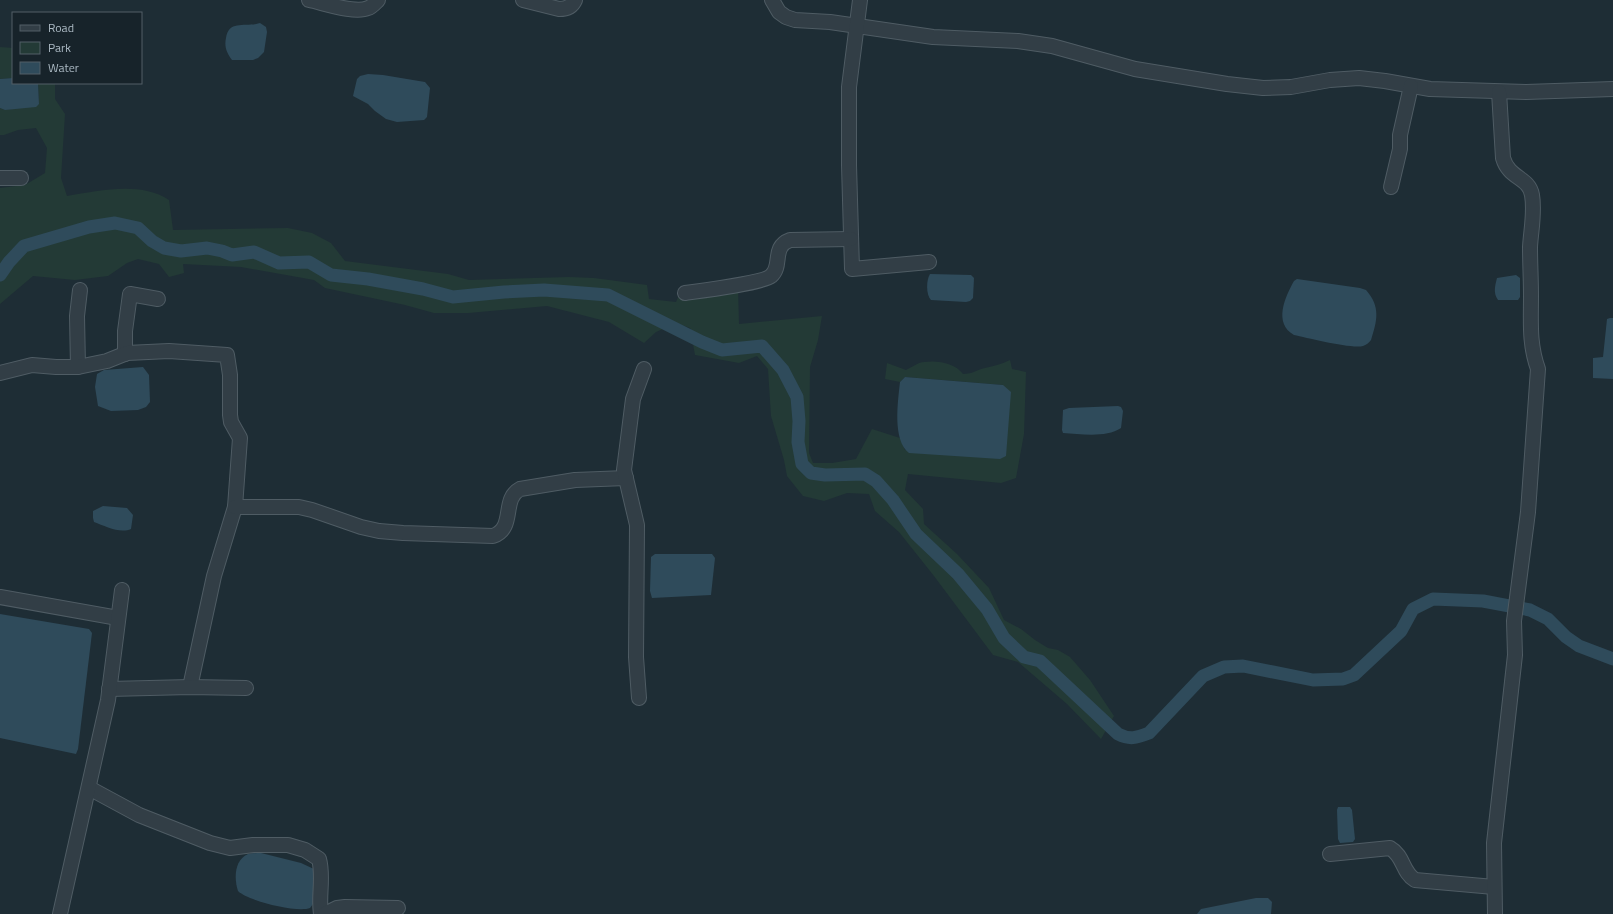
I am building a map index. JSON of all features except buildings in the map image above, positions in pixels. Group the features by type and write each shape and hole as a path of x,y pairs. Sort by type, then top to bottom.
{"street":[{"path":"309,0 342,8 364,10 370,8 378,0"},
{"path":"522,0 559,9 565,9 570,7 575,0"},
{"path":"772,0 779,12 786,17 795,20 856,25 933,37 1018,42 1052,46 1134,69 1227,84 1263,88 1291,87 1330,80 1358,78 1430,89 1499,92 1613,89"},
{"path":"860,0 849,87 849,165 852,269 929,262"},
{"path":"1391,187 1400,149 1400,135 1410,86"},
{"path":"1495,914 1494,843 1515,655 1514,621 1528,512 1538,369 1532,348 1530,247 1534,211 1532,194 1529,187 1511,173 1505,166 1503,158 1499,92"},
{"path":"0,178 21,178"},
{"path":"685,293 720,288 768,278 774,272 780,247 784,242 790,240 851,238"},
{"path":"78,367 77,316 80,290"},
{"path":"125,354 125,331 130,294 158,299"},
{"path":"0,373 32,365 56,368 78,367 106,361 125,354 169,351 227,355 230,375 231,422 240,438 235,507 214,576 190,687"},
{"path":"638,698 636,657 637,525 624,470 633,399 644,369"},
{"path":"235,507 299,507 361,527 379,531 493,536 500,534 504,529 511,498 515,492 520,489 575,480 626,478"},
{"path":"60,914 89,788 109,689 122,590"},
{"path":"0,597 118,618"},
{"path":"109,689 190,687 246,688"},
{"path":"89,788 139,815 210,843 230,848 253,845 288,845 305,850 319,859 322,870 320,896 321,914"},
{"path":"1330,854 1390,848 1396,851 1402,860 1406,872 1415,880 1494,887"},
{"path":"326,914 333,910 345,907 398,908"}],"green space":[{"path":"0,47 12,48 12,78 0,79"},
{"path":"38,84 55,84 55,99 65,114 61,178 67,196 119,189 132,189 158,194 169,200 173,230 288,228 312,233 331,243 345,261 448,274 469,280 569,277 594,278 647,285 649,299 676,302 681,290 738,287 739,324 822,316 818,340 810,367 809,453 813,463 832,463 856,459 872,429 900,438 905,450 1003,385 905,377 900,382 885,379 887,363 906,370 922,362 940,362 956,367 963,374 966,374 1010,360 1012,369 1026,372 1024,434 1016,478 1001,483 908,474 905,490 923,509 924,524 957,554 989,588 1004,620 1021,629 1048,648 1058,650 1070,657 1090,680 1114,716 1101,739 1067,704 1018,662 993,655 899,532 875,511 869,494 847,493 824,501 803,496 787,476 784,460 771,416 768,369 757,356 739,363 695,355 690,328 676,323 656,332 644,343 609,322 547,306 468,313 434,313 405,305 325,288 314,280 241,267 183,264 184,273 169,277 159,264 138,259 127,263 108,276 75,280 33,276 0,304 0,188 25,185 45,173 47,148 36,128 18,130 0,135 0,108 5,110 39,104"}],"water":[{"path":"260,23 266,27 267,32 264,52 258,58 253,60 232,60 227,52 225,41 231,28 239,25"},
{"path":"368,74 425,82 430,88 427,117 424,120 397,122 386,119 368,104 353,96 357,79 360,76"},
{"path":"12,78 12,84 38,84 39,104 36,107 5,110 0,108 0,79"},
{"path":"930,274 971,275 974,278 973,298 966,302 931,300 928,295 927,287"},
{"path":"1516,275 1520,278 1520,297 1518,300 1498,300 1495,292 1497,278"},
{"path":"1297,279 1366,290 1371,296 1376,308 1375,327 1371,340 1363,346 1357,347 1329,343 1294,335 1284,324 1282,317 1287,294 1294,281"},
{"path":"1613,318 1613,379 1593,378 1593,358 1603,357 1607,319"},
{"path":"143,367 149,375 150,402 146,407 138,410 111,411 98,406 95,387 97,374 104,370"},
{"path":"905,377 1003,385 1011,392 1006,456 1000,459 909,453 900,439 897,420 900,382"},
{"path":"1121,407 1123,411 1121,428 1115,431 1093,435 1063,433 1063,410 1069,408"},
{"path":"103,506 127,508 133,515 131,529 122,531 94,522 93,511"},
{"path":"655,554 712,554 715,558 711,595 652,598 650,591 651,557"},
{"path":"0,614 89,629 92,633 78,749 76,754 0,738"},
{"path":"1338,807 1350,807 1352,810 1355,839 1353,842 1340,843 1338,839"},
{"path":"261,853 301,863 316,870 316,900 310,908 295,909 273,905 252,899 238,891 236,870 240,861 248,854"},
{"path":"1256,898 1268,898 1272,902 1271,914 1197,914 1201,909"}],"waterway":[{"path":"0,275 9,262 24,246 89,227 115,223 138,228 152,241 164,248 181,251 207,248 232,255 254,252 279,263 309,262 331,275 368,279 423,289 453,297 544,290 608,295 702,342 722,350 762,346 783,370 797,397 799,421 798,442 802,464 811,473 825,475 865,474 876,481 893,500 916,534 958,574 987,609 1004,638 1024,657 1040,661 1118,734 1130,738 1149,733 1203,676 1224,667 1243,666 1313,680 1343,679 1354,675 1401,631 1413,609 1433,599 1483,601 1530,610 1548,619 1566,637 1579,646 1613,659"}]}
